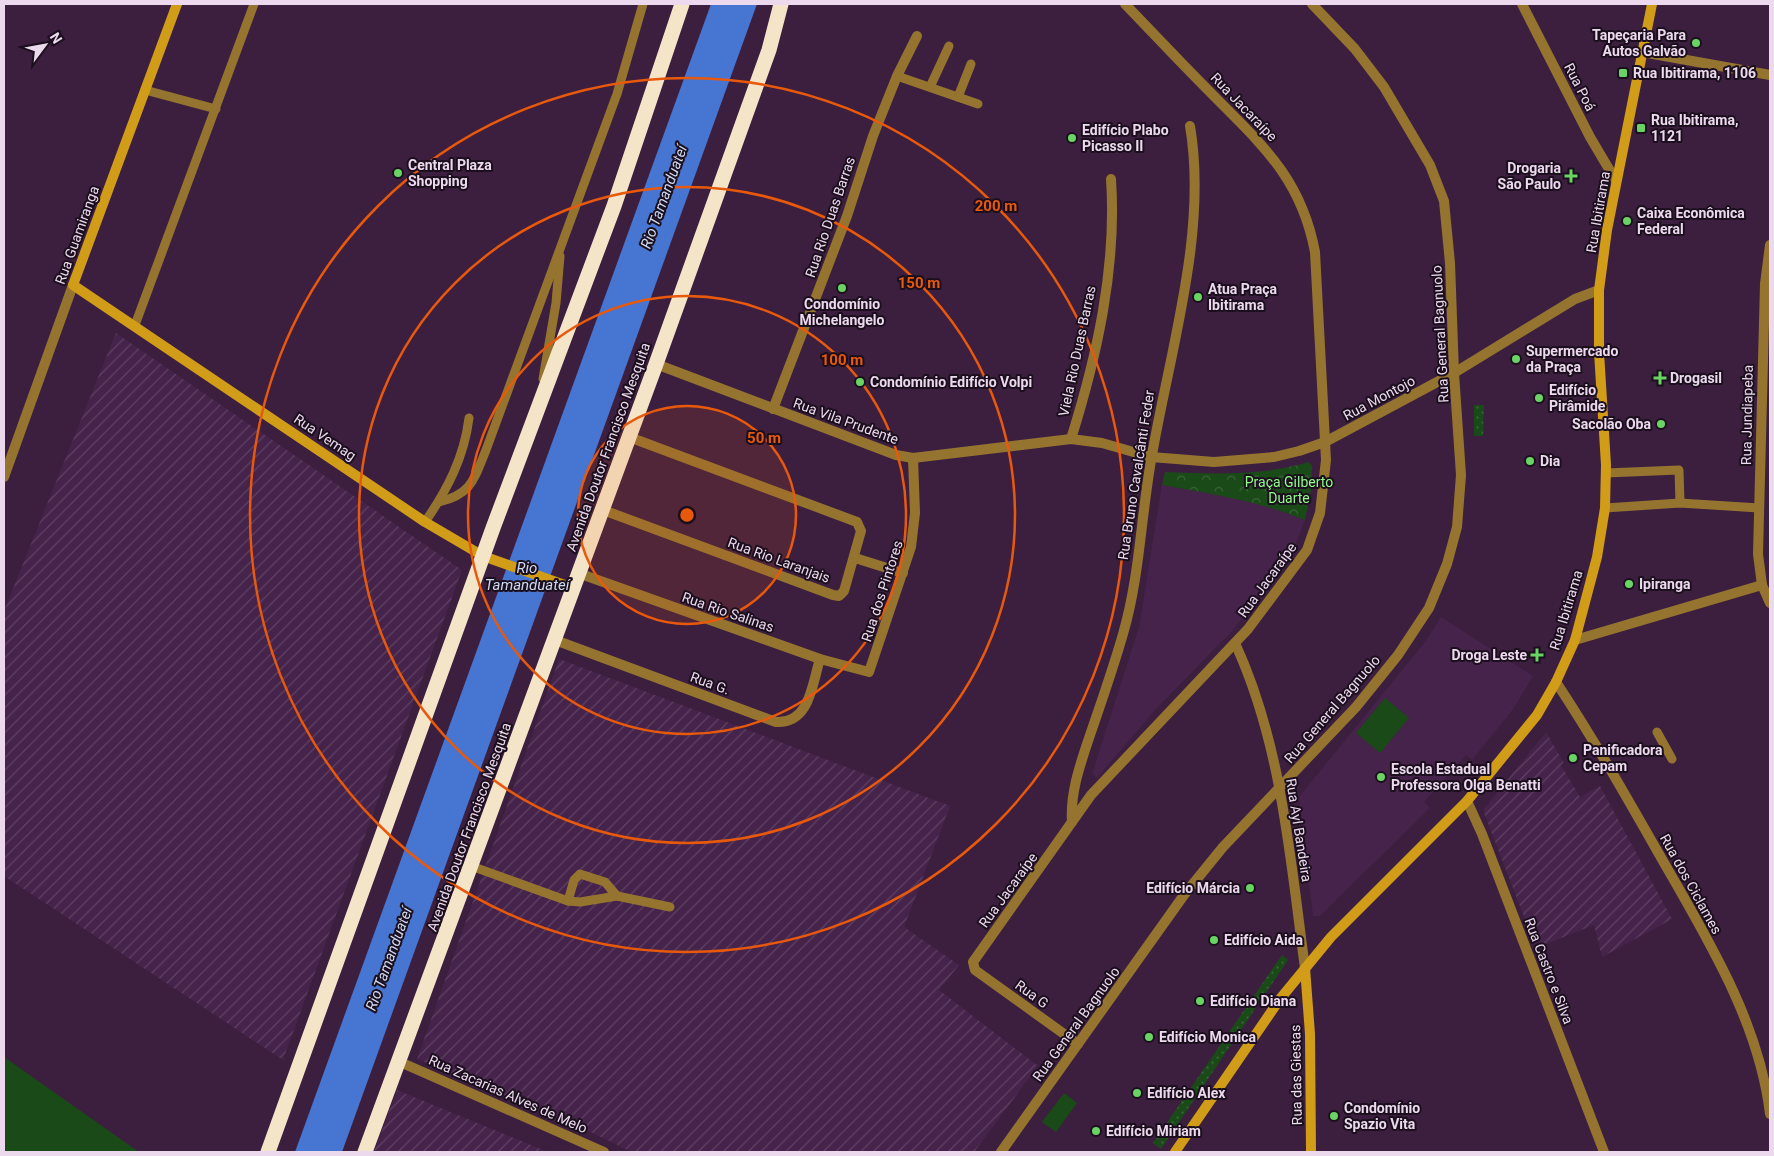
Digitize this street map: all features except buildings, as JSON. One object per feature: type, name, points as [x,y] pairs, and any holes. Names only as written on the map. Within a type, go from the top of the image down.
[{"type":"highway","points":[[268,1152],[484,556],[614,206],[682,4]]},
{"type":"highway","name":"Avenida Doutor Francisco Mesquita","points":[[365,1152],[400,1062],[656,364],[769,50],[781,4]]},
{"type":"main road","name":"Rua Guamiranga","points":[[73,285],[177,4]]},
{"type":"main road","name":"Rua Ibitirama","points":[[1175,1152],[1280,999],[1305,968],[1331,937],[1467,801],[1537,715],[1556,682],[1575,640],[1597,557],[1605,508],[1606,473],[1599,352],[1599,290],[1616,180],[1652,4]]},
{"type":"main road","name":"Rua Vemag","points":[[73,285],[135,325],[424,522],[484,556],[558,582],[576,581]]},
{"type":"main road","name":"Rua das Giestas","points":[[1305,968],[1310,1034],[1310,1152]]},
{"type":"street","name":"Rua Jacaraípe","points":[[972,965],[1092,795],[1248,629],[1307,550],[1315,534],[1324,485],[1325,442],[1315,252],[1310,226],[1301,203],[1279,166],[1247,127],[1125,4]]},
{"type":"street","name":"Rua General Bagnuolo","points":[[1001,1152],[1184,895],[1224,847],[1356,707],[1398,655],[1432,599],[1447,564],[1457,527],[1461,475],[1454,373],[1448,226],[1438,182],[1416,140],[1384,87],[1355,49],[1312,4]]},
{"type":"street","name":"Rua Poá","points":[[1522,4],[1590,137],[1616,180]]},
{"type":"street","name":"Rua Rio Duas Barras","points":[[774,409],[847,216],[872,136],[897,76],[918,36]]},
{"type":"street","points":[[1642,52],[1770,75]]},
{"type":"street","name":"Rua Bruno Cavalcânti Feder","points":[[1072,822],[1071,809],[1077,780],[1128,616],[1151,458],[1192,237],[1196,186],[1190,126]]},
{"type":"street","name":"Viela Rio Duas Barras","points":[[1071,439],[1103,313],[1110,252],[1111,179]]},
{"type":"street","name":"Rua Jundiapeba","points":[[1770,245],[1762,336],[1758,554],[1762,585],[1770,603]]},
{"type":"street","name":"Rua Guamiranga","points":[[4,477],[73,285]]},
{"type":"street","name":"Rua Montojo","points":[[1151,458],[1214,462],[1242,461],[1274,457],[1325,442],[1454,373],[1575,299],[1599,290]]},
{"type":"street","name":"Rua Vila Prudente","points":[[656,364],[896,455],[913,458],[1071,439],[1102,443],[1151,458]]},
{"type":"street","name":"Rua Rio Laranjais","points":[[603,510],[836,596],[844,591],[862,531],[857,522],[629,437]]},
{"type":"street","name":"Rua dos Pintores","points":[[870,671],[903,573],[914,532],[913,458]]},
{"type":"street","points":[[855,558],[903,573]]},
{"type":"street","name":"Rua Rio Salinas","points":[[576,581],[820,659],[870,671]]},
{"type":"street","points":[[1575,640],[1762,585]]},
{"type":"street","name":"Rua G.","points":[[554,640],[776,722],[792,721],[802,712],[820,659]]},
{"type":"street","name":"Rua Ayl Bandeira","points":[[1234,643],[1256,697],[1280,788],[1305,968]]},
{"type":"street","name":"Rua dos Ciclames","points":[[1556,682],[1604,759],[1715,955],[1749,1031],[1758,1058],[1770,1114]]},
{"type":"street","name":"Rua Castro e Silva","points":[[1467,801],[1486,843],[1604,1152]]},
{"type":"street","name":"Rua G","points":[[972,965],[976,970],[1078,1044]]},
{"type":"street","name":"Rua Zacarias Alves de Melo","points":[[400,1062],[604,1152]]},
{"type":"lane","points":[[135,325],[254,4]]},
{"type":"lane","points":[[439,502],[458,497],[469,488],[474,480],[617,94],[643,4]]},
{"type":"lane","points":[[930,88],[949,46]]},
{"type":"lane","points":[[958,97],[971,64]]},
{"type":"lane","points":[[897,76],[978,104]]},
{"type":"lane","points":[[145,90],[216,109]]},
{"type":"lane","points":[[537,416],[556,303],[561,243]]},
{"type":"lane","points":[[424,522],[439,502],[463,451],[469,418]]},
{"type":"lane","points":[[1606,473],[1679,470],[1680,503]]},
{"type":"lane","points":[[1605,508],[1680,503],[1759,508]]},
{"type":"lane","points":[[1657,732],[1672,759]]},
{"type":"lane","points":[[472,866],[568,901],[580,902],[617,896],[670,907]]},
{"type":"lane","points":[[568,901],[574,880],[580,874],[606,882],[617,896]]},
{"type":"shaded area","points":[[116,333],[462,570],[283,1060],[4,876],[4,611]]},
{"type":"shaded area","points":[[1162,485],[1242,499],[1277,509],[1305,520],[1293,551],[1232,631],[1157,708],[1097,778],[1092,774],[1139,627]]},
{"type":"shaded area","name":"Escola Estadual Professora Olga Benatti","points":[[1441,617],[1533,676],[1514,708],[1472,760],[1466,755],[1424,802],[1430,808],[1320,916],[1313,916],[1299,797],[1425,642]]},
{"type":"shaded area","points":[[559,659],[950,806],[904,927],[959,965],[939,990],[1038,1066],[974,1152],[632,1152],[578,1126],[417,1059]]},
{"type":"shaded area","points":[[1546,732],[1564,763],[1561,765],[1580,797],[1600,786],[1672,919],[1602,957],[1594,925],[1536,948],[1484,813],[1484,809]]},
{"type":"shaded area","points":[[397,1090],[548,1152],[374,1152]]},
{"type":"green space","points":[[1474,405],[1484,405],[1483,436],[1474,436]]},
{"type":"green space","name":"Praça Gilberto Duarte","points":[[1309,462],[1312,466],[1311,489],[1305,520],[1252,503],[1162,485],[1165,472],[1255,472],[1291,467]]},
{"type":"green space","points":[[1385,698],[1409,718],[1380,753],[1356,733]]},
{"type":"green space","points":[[1282,955],[1288,960],[1161,1149],[1153,1143]]},
{"type":"green space","points":[[4,1057],[139,1152],[4,1152]]},
{"type":"green space","points":[[1064,1093],[1077,1103],[1056,1132],[1042,1122]]},
{"type":"water","name":"Rio Tamanduateí","points":[[711,4],[757,4],[342,1152],[295,1152]]},
{"type":"place","name":"Tapeçaria Para Autos Galvão","points":[[1696,43]]},
{"type":"place","name":"Rua Ibitirama, 1106","points":[[1623,73]]},
{"type":"place","name":"Rua Ibitirama, 1121","points":[[1641,128]]},
{"type":"place","name":"Edifício Plabo Picasso II","points":[[1072,138]]},
{"type":"place","name":"Central Plaza Shopping","points":[[398,173]]},
{"type":"place","name":"Drogaria São Paulo","points":[[1571,176]]},
{"type":"place","name":"Caixa Econômica Federal","points":[[1627,221]]},
{"type":"place","name":"Condomínio Michelangelo","points":[[842,288]]},
{"type":"place","name":"Atua Praça Ibitirama","points":[[1198,297]]},
{"type":"place","name":"Supermercado da Praça","points":[[1516,359]]},
{"type":"place","name":"Drogasil","points":[[1660,378]]},
{"type":"place","name":"Condomínio Edifício Volpi","points":[[860,382]]},
{"type":"place","name":"Edifício Pirâmide","points":[[1539,398]]},
{"type":"place","name":"Sacolão Oba","points":[[1661,424]]},
{"type":"place","name":"Dia","points":[[1530,461]]},
{"type":"place","name":"Ipiranga","points":[[1629,584]]},
{"type":"place","name":"Droga Leste","points":[[1537,655]]},
{"type":"place","name":"Panificadora Cepam","points":[[1573,758]]},
{"type":"place","name":"Escola Estadual Professora Olga Benatti","points":[[1381,777]]},
{"type":"place","name":"Edifício Márcia","points":[[1250,888]]},
{"type":"place","name":"Edifício Aida","points":[[1214,940]]},
{"type":"place","name":"Edifício Diana","points":[[1200,1001]]},
{"type":"place","name":"Edifício Monica","points":[[1149,1037]]},
{"type":"place","name":"Edifício Alex","points":[[1137,1093]]},
{"type":"place","name":"Condomínio Spazio Vita","points":[[1334,1116]]},
{"type":"place","name":"Edifício Miriam","points":[[1096,1131]]}]
